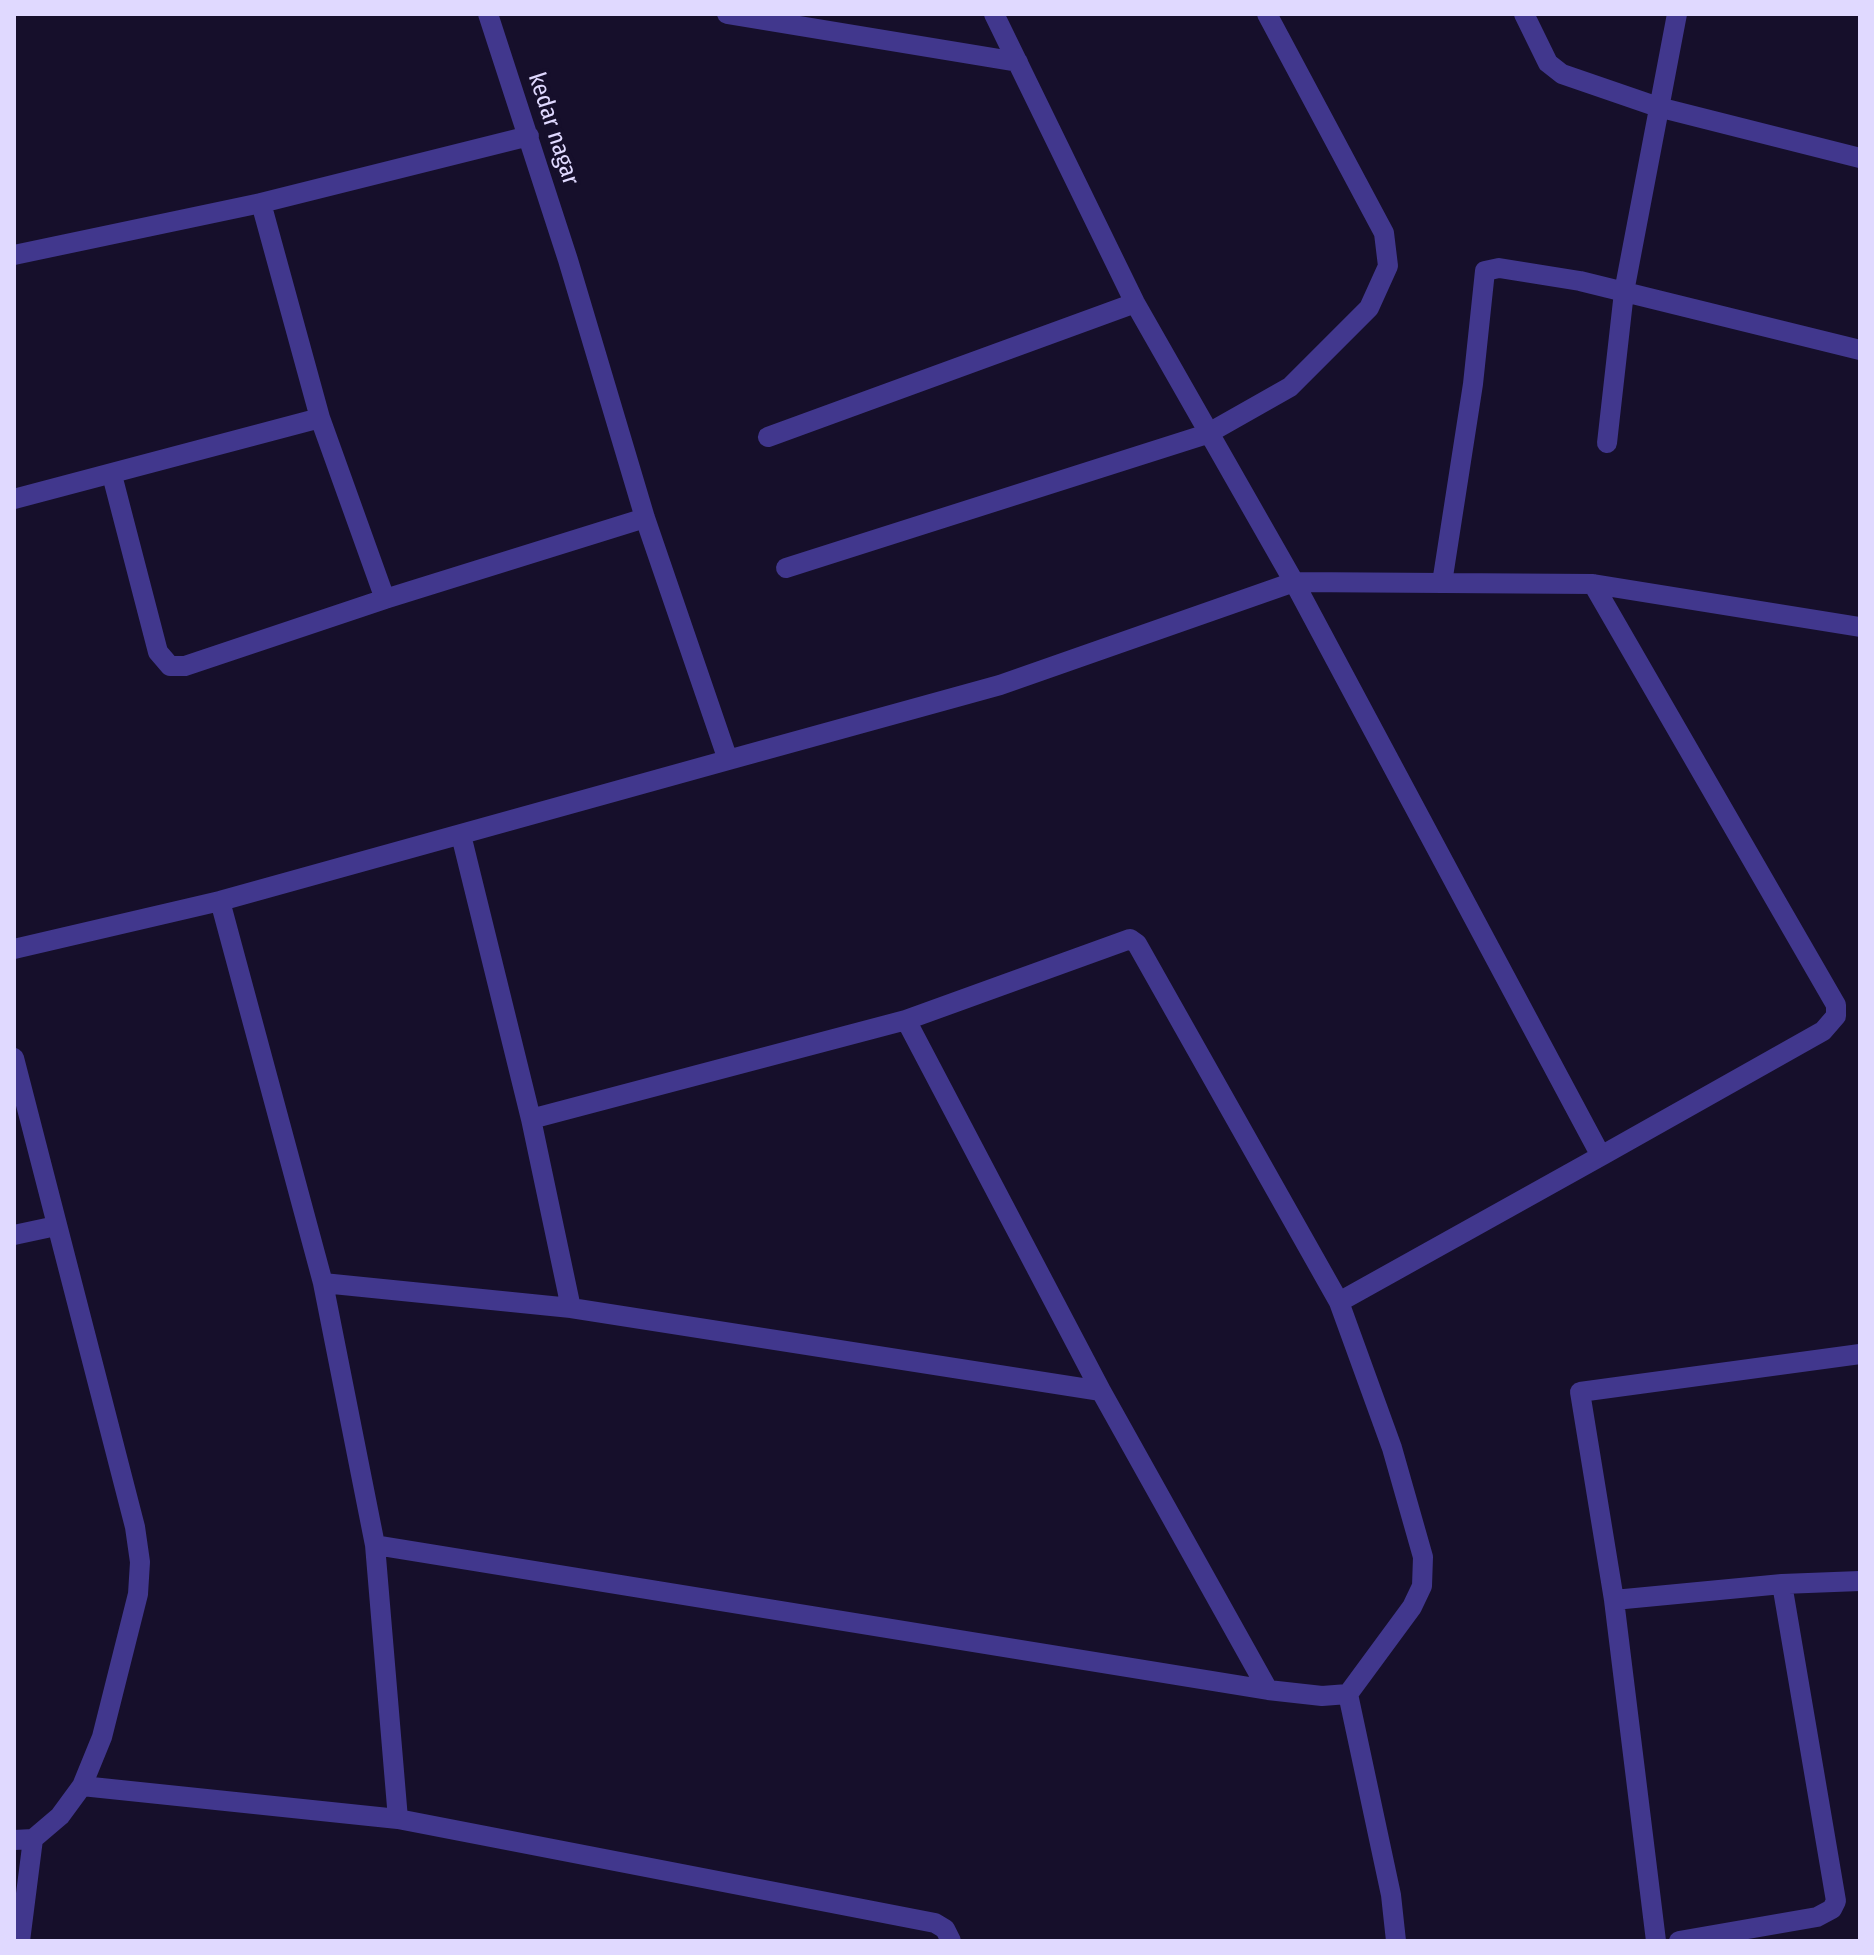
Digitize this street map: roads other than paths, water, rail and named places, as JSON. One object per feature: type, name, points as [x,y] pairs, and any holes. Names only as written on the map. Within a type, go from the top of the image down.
[{"type":"street","name":"kedar nagar","points":[[488,14],[568,260],[645,518],[728,760]]},
{"type":"street","points":[[727,14],[1018,62]]},
{"type":"street","points":[[994,14],[1135,303],[1294,582],[1601,1156]]},
{"type":"street","points":[[786,568],[1207,434],[1290,387],[1369,308],[1388,266],[1384,233],[1267,14]]},
{"type":"street","points":[[1524,14],[1548,63],[1562,74],[1658,107],[1860,158]]},
{"type":"street","points":[[1607,443],[1624,292],[1677,14]]},
{"type":"street","points":[[14,255],[261,203],[529,136]]},
{"type":"street","points":[[261,203],[320,418],[385,599]]},
{"type":"street","points":[[1442,583],[1473,384],[1485,271],[1499,268],[1624,292],[1860,350]]},
{"type":"street","points":[[768,437],[1135,303]]},
{"type":"street","points":[[14,499],[320,418]]},
{"type":"street","points":[[112,475],[158,652],[170,666],[185,666],[385,599],[645,518]]},
{"type":"street","points":[[14,949],[220,901],[1000,685],[1294,582],[1593,584],[1860,627]]},
{"type":"street","points":[[1339,1302],[1823,1031],[1836,1016],[1831,993],[1593,584]]},
{"type":"street","points":[[461,835],[531,1119],[571,1308]]},
{"type":"street","points":[[220,901],[323,1283],[375,1545],[398,1819]]},
{"type":"street","points":[[531,1119],[906,1020],[1130,939],[1137,944],[1339,1302],[1392,1448],[1423,1557],[1422,1586],[1412,1607],[1348,1694],[1391,1895],[1396,1941]]},
{"type":"street","points":[[906,1020],[1101,1391],[1268,1690]]},
{"type":"street","points":[[14,1058],[135,1527],[140,1562],[138,1594],[102,1737],[82,1786],[60,1816],[24,1840],[20,1941]]},
{"type":"street","points":[[14,1235],[56,1226]]},
{"type":"street","points":[[323,1283],[571,1308],[1101,1391]]},
{"type":"street","points":[[1656,1941],[1614,1600],[1580,1392],[1860,1354]]},
{"type":"street","points":[[375,1545],[1268,1690],[1322,1696],[1348,1694]]},
{"type":"street","points":[[1614,1600],[1782,1584],[1860,1581]]},
{"type":"street","points":[[1679,1941],[1817,1917],[1832,1909],[1836,1901],[1782,1584]]},
{"type":"street","points":[[82,1786],[398,1819],[935,1923],[945,1929],[951,1941]]}]
